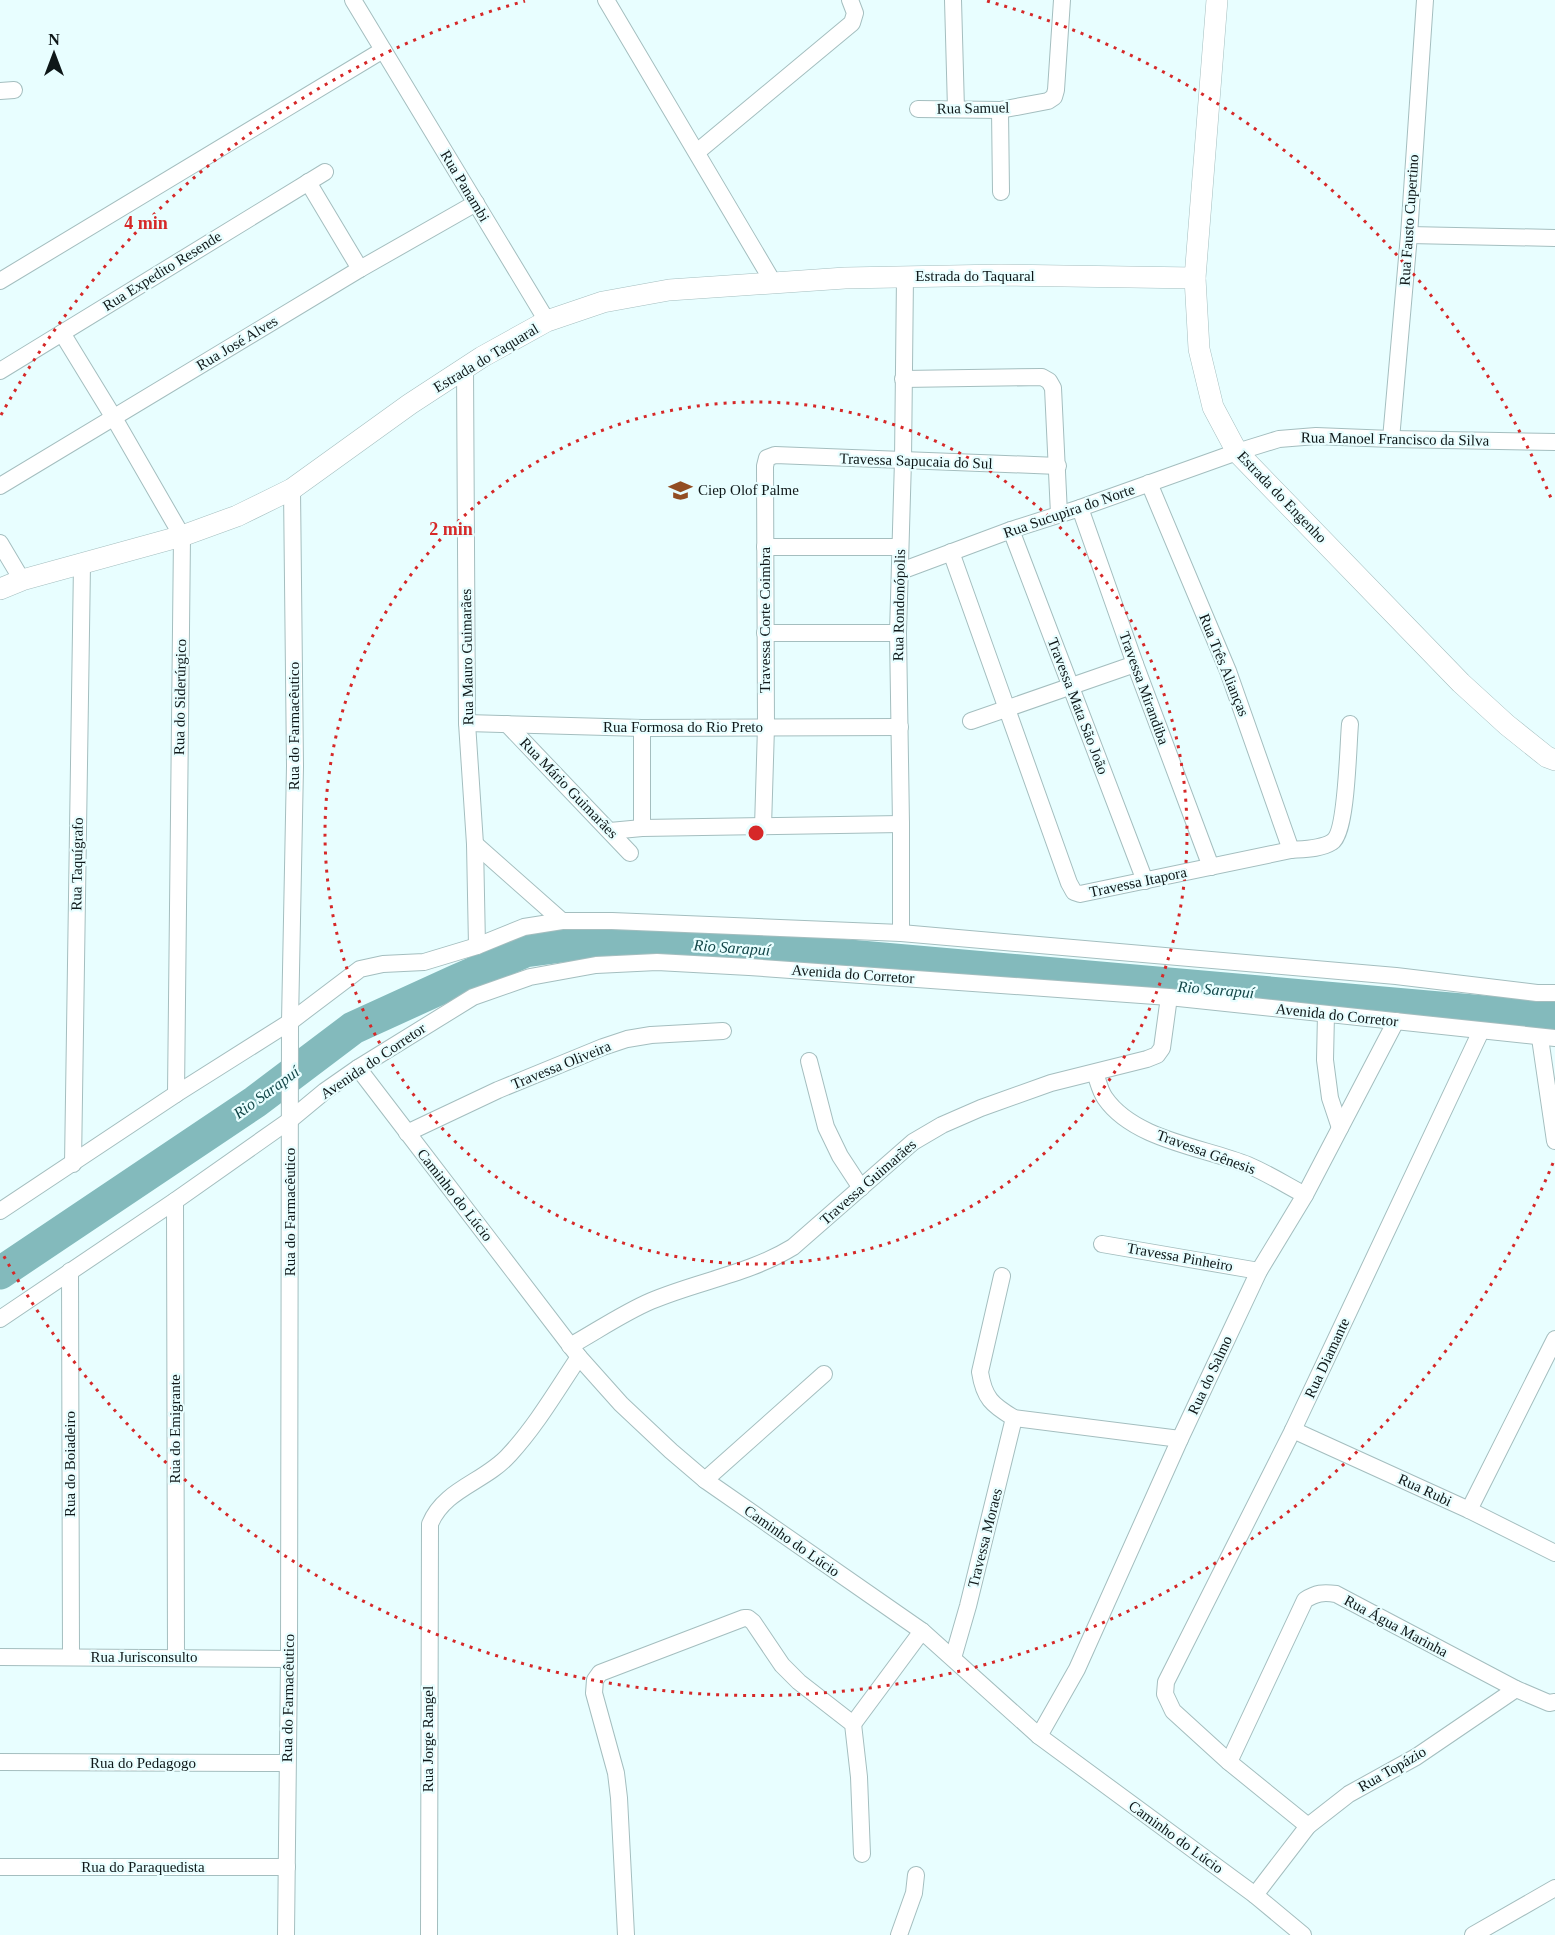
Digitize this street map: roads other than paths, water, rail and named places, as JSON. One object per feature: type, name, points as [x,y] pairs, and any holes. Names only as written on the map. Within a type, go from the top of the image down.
[{"type":"street","name":"Rua Panambi","points":[[353,0],[547,321]]},
{"type":"street","points":[[606,0],[773,282]]},
{"type":"street","points":[[696,152],[852,23],[855,13],[850,0]]},
{"type":"street","points":[[953,0],[956,109]]},
{"type":"street","name":"Rua Samuel","points":[[918,109],[1000,110],[1048,101],[1054,97],[1062,0]]},
{"type":"street","name":"Estrada do Engenho","points":[[1217,0],[1195,278],[1199,349],[1213,407],[1237,452],[1461,683],[1507,725],[1547,757],[1555,760]]},
{"type":"street","name":"Rua Fausto Cupertino","points":[[1391,439],[1409,235],[1425,0]]},
{"type":"street","points":[[0,281],[383,50]]},
{"type":"street","points":[[1000,110],[1000,192]]},
{"type":"street","name":"Rua Expedito Resende","points":[[0,371],[325,172]]},
{"type":"street","points":[[308,182],[360,269]]},
{"type":"street","name":"Rua José Alves","points":[[0,486],[360,269],[476,203]]},
{"type":"street","points":[[1409,235],[1555,238]]},
{"type":"street","name":"Estrada do Taquaral","points":[[0,589],[22,580],[182,536],[237,516],[292,489],[411,404],[482,357],[547,321],[603,302],[669,290],[773,282],[905,276],[1195,278]]},
{"type":"street","name":"Rua Rondonópolis","points":[[901,933],[902,825],[898,633],[905,276]]},
{"type":"street","points":[[62,333],[182,536]]},
{"type":"street","name":"Rua Mauro Guimarães","points":[[465,368],[467,723],[475,844],[477,946]]},
{"type":"street","points":[[903,379],[1042,377],[1049,381],[1053,388],[1059,514]]},
{"type":"street","name":"Rua Manoel Francisco da Silva","points":[[1237,452],[1279,439],[1316,436],[1555,442]]},
{"type":"street","name":"Rua Sucupira do Norte","points":[[901,571],[1011,530],[1237,452]]},
{"type":"street","name":"Travessa Sapucaia do Sul","points":[[775,455],[1058,466]]},
{"type":"street","name":"Travessa Corte Coimbra","points":[[763,827],[766,728],[765,466],[767,458],[775,455]]},
{"type":"street","name":"Rua Três Alianças","points":[[1149,483],[1228,671],[1291,850]]},
{"type":"street","name":"Rua do Farmacêutico","points":[[286,1935],[290,1022],[295,766],[292,489]]},
{"type":"street","name":"Travessa Mirandiba","points":[[1080,508],[1135,664],[1211,867]]},
{"type":"street","name":"Travessa Mata São João","points":[[1011,530],[1145,881]]},
{"type":"street","name":"Rua do Siderúrgico","points":[[176,1094],[182,536]]},
{"type":"street","points":[[0,543],[22,580]]},
{"type":"street","points":[[765,548],[900,547]]},
{"type":"street","name":"Travessa Itapora","points":[[951,552],[1074,892],[1080,894],[1291,850],[1323,847],[1339,834],[1350,724]]},
{"type":"street","name":"Rua Taquígrafo","points":[[73,1164],[82,564]]},
{"type":"street","points":[[765,633],[898,633]]},
{"type":"street","points":[[971,721],[1135,664]]},
{"type":"street","name":"Rua Formosa do Rio Preto","points":[[467,723],[642,728],[900,727]]},
{"type":"street","name":"Rua Mário Guimarães","points":[[507,724],[630,853]]},
{"type":"street","points":[[642,728],[642,828]]},
{"type":"street","points":[[610,831],[642,828],[902,825]]},
{"type":"street","points":[[475,844],[562,921]]},
{"type":"street","points":[[0,1211],[176,1094],[290,1022],[360,969],[383,964],[424,962],[477,946],[524,927],[562,921],[901,933],[1396,976],[1537,993],[1555,993]]},
{"type":"street","name":"Avenida do Corretor","points":[[0,1318],[175,1202],[358,1068],[473,997],[530,977],[596,965],[657,962],[1169,997],[1547,1038]]},
{"type":"street","name":"Travessa Guimarães","points":[[575,1352],[650,1302],[774,1259],[792,1247],[913,1142],[942,1125],[981,1108],[1051,1083],[1157,1055],[1162,1048],[1169,997]]},
{"type":"street","points":[[1326,1014],[1325,1060],[1330,1098],[1340,1128]]},
{"type":"street","name":"Rua do Salmo","points":[[1039,1736],[1077,1669],[1180,1438],[1259,1271],[1305,1195],[1396,1021]]},
{"type":"street","name":"Travessa Oliveira","points":[[407,1133],[498,1090],[627,1039],[651,1035],[723,1031]]},
{"type":"street","name":"Rua Diamante","points":[[1229,1762],[1173,1711],[1165,1694],[1166,1682],[1293,1430],[1481,1031]]},
{"type":"street","points":[[1547,1038],[1555,1141]]},
{"type":"street","points":[[809,1061],[826,1127],[840,1156],[861,1188]]},
{"type":"street","name":"Caminho do Lúcio","points":[[358,1068],[575,1352],[621,1404],[705,1480],[922,1631],[1039,1736],[1255,1895],[1304,1935]]},
{"type":"street","name":"Travessa Gênesis","points":[[1095,1072],[1103,1096],[1113,1108],[1131,1122],[1166,1139],[1248,1165],[1305,1195]]},
{"type":"street","name":"Rua do Emigrante","points":[[175,1202],[176,1657]]},
{"type":"street","name":"Travessa Pinheiro","points":[[1102,1244],[1259,1271]]},
{"type":"street","name":"Rua do Boiadeiro","points":[[70,1271],[70,1657]]},
{"type":"street","points":[[1002,1276],[980,1372],[982,1387],[997,1408],[1014,1418],[1180,1438]]},
{"type":"street","points":[[1468,1510],[1555,1340]]},
{"type":"street","name":"Rua Jorge Rangel","points":[[429,1935],[428,1542],[430,1524],[442,1502],[507,1458],[529,1432],[575,1352]]},
{"type":"street","points":[[705,1480],[824,1374]]},
{"type":"street","name":"Travessa Moraes","points":[[953,1658],[1014,1418]]},
{"type":"street","name":"Rua Rubi","points":[[1293,1430],[1468,1510],[1555,1553]]},
{"type":"street","name":"Rua Água Marinha","points":[[1229,1762],[1305,1600],[1321,1592],[1336,1594],[1516,1689]]},
{"type":"street","points":[[626,1935],[616,1773],[594,1693],[595,1680],[600,1673],[735,1621],[748,1618],[753,1622],[782,1665],[853,1724],[860,1777],[862,1854]]},
{"type":"street","points":[[853,1724],[922,1631]]},
{"type":"street","name":"Rua Jurisconsulto","points":[[0,1657],[289,1659]]},
{"type":"street","points":[[1516,1689],[1548,1703],[1555,1702]]},
{"type":"street","name":"Rua Topázio","points":[[1255,1895],[1308,1826],[1348,1794],[1416,1757],[1516,1689]]},
{"type":"street","name":"Rua do Pedagogo","points":[[0,1762],[286,1763]]},
{"type":"street","points":[[1229,1762],[1308,1826]]},
{"type":"street","name":"Rua do Paraquedista","points":[[0,1868],[286,1867]]},
{"type":"street","points":[[899,1935],[915,1893],[916,1875]]},
{"type":"street","points":[[1482,1933],[1555,1888]]},
{"type":"waterway","name":"Rio Sarapuí","points":[[0,1273],[255,1102],[353,1028],[525,951],[614,939],[724,945],[1555,1018]]},
{"type":"place","name":"Ciep Olof Palme","points":[[680,490]]}]
